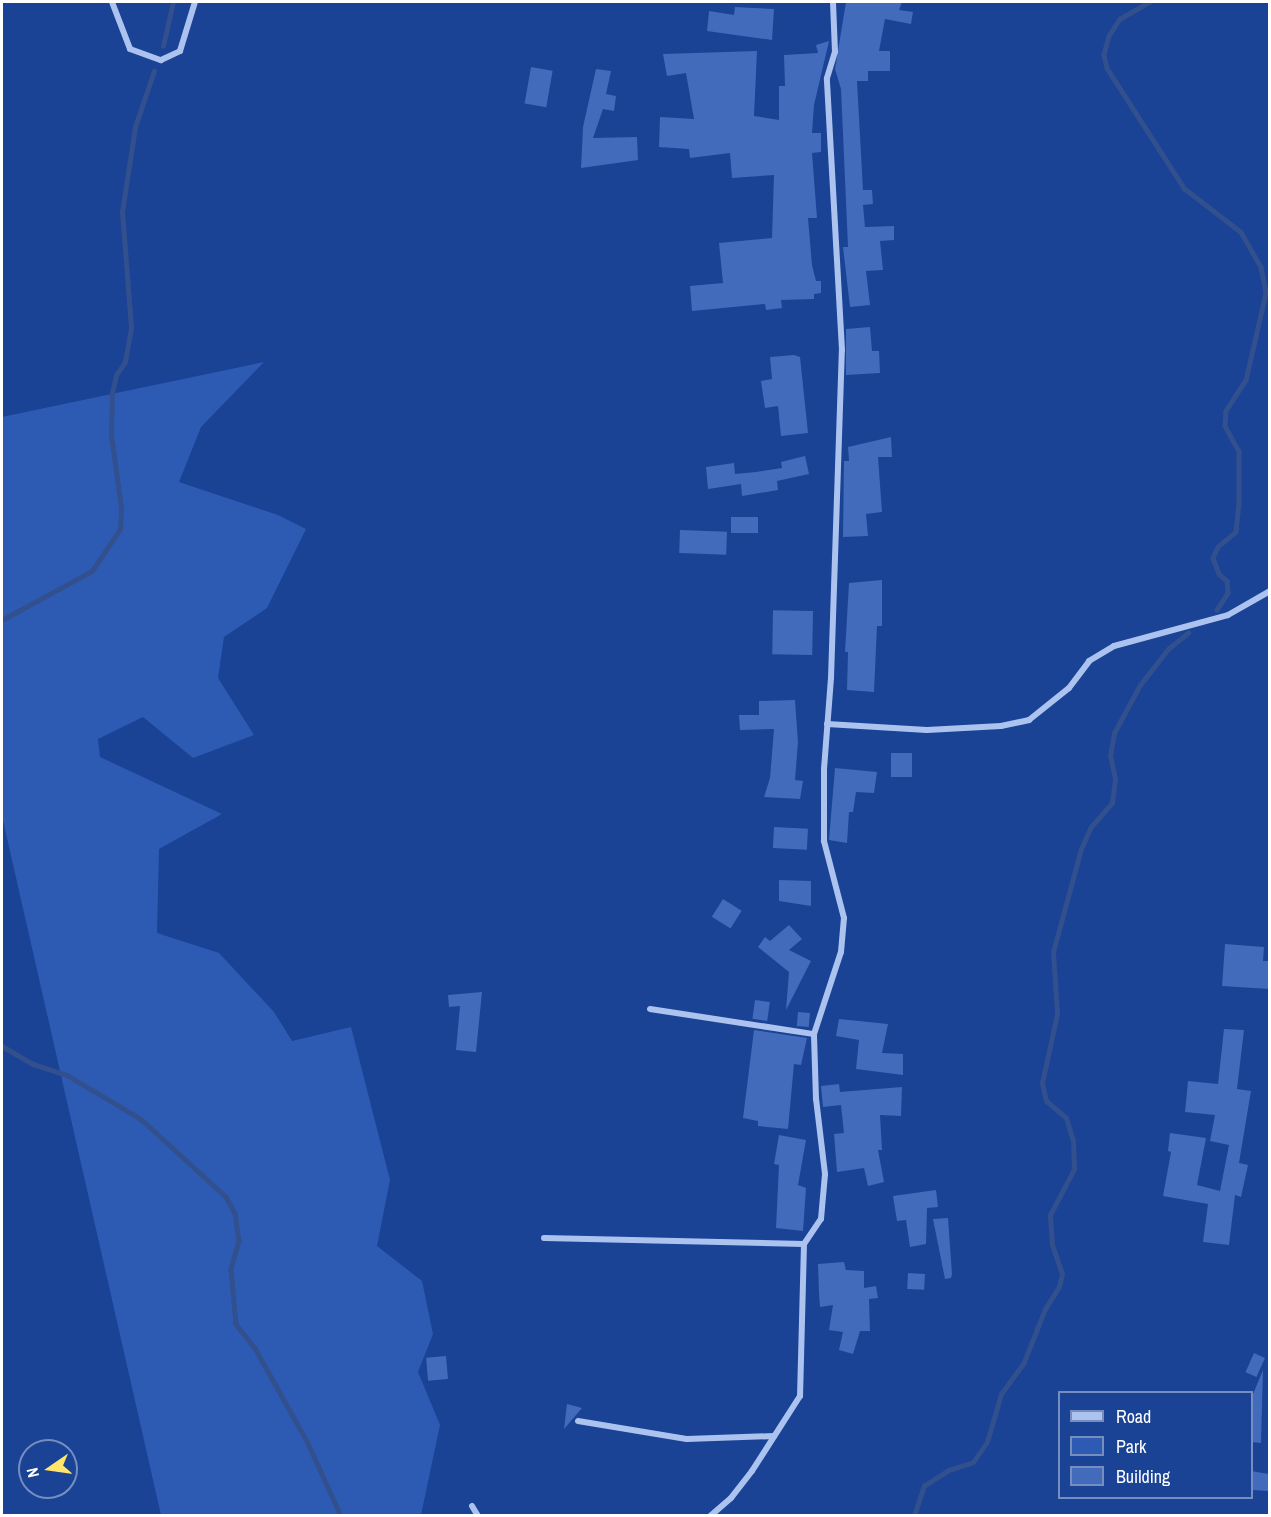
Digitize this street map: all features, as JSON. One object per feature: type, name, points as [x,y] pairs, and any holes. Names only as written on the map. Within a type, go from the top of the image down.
[{"type":"street","points":[[112,2],[130,49],[161,60],[180,51],[195,2]]},
{"type":"street","points":[[710,1515],[731,1498],[800,1396],[804,1244],[821,1219],[825,1174],[816,1099],[814,1034],[841,952],[844,918],[824,841],[842,350],[827,78],[835,52],[833,2]]},
{"type":"street","points":[[827,724],[927,730],[1001,726],[1029,720],[1069,688],[1089,661],[1114,646],[1228,615],[1269,591]]},
{"type":"street","points":[[650,1009],[814,1034]]},
{"type":"street","points":[[544,1238],[804,1244]]},
{"type":"street","points":[[578,1421],[687,1439],[774,1436]]},
{"type":"street","points":[[472,1506],[478,1515]]},
{"type":"green space","points":[[264,362],[201,427],[179,482],[278,515],[306,529],[267,608],[224,637],[218,678],[254,735],[193,758],[143,717],[98,739],[100,757],[222,814],[159,849],[157,933],[219,953],[274,1012],[292,1041],[351,1027],[390,1180],[377,1246],[422,1281],[433,1334],[418,1372],[440,1425],[421,1515],[161,1515],[2,816],[2,417]]},
{"type":"building","points":[[846,2],[902,2],[899,10],[913,12],[911,24],[885,19],[879,51],[890,51],[890,71],[868,71],[868,81],[857,81],[863,190],[872,190],[873,204],[863,205],[865,227],[894,226],[894,240],[880,241],[883,270],[866,271],[870,305],[850,307],[843,247],[848,247],[841,89],[835,69]]},
{"type":"building","points":[[735,7],[774,9],[772,40],[707,31],[709,11],[734,15]]},
{"type":"building","points":[[829,41],[814,105],[812,133],[821,133],[821,152],[812,153],[817,218],[808,218],[812,265],[816,281],[821,281],[821,293],[814,294],[814,299],[781,300],[782,308],[766,310],[765,304],[692,311],[690,286],[723,283],[719,243],[772,238],[774,175],[732,178],[730,153],[690,158],[689,149],[659,147],[660,117],[694,119],[686,73],[667,76],[663,54],[757,51],[754,116],[779,120],[779,86],[785,86],[784,55],[818,53],[816,45]]},
{"type":"building","points":[[531,67],[553,71],[546,107],[525,103]]},
{"type":"building","points":[[596,69],[611,71],[606,94],[616,96],[614,111],[603,109],[593,138],[637,137],[638,160],[581,168],[583,127]]},
{"type":"building","points":[[870,327],[872,351],[879,351],[880,373],[846,375],[846,329]]},
{"type":"building","points":[[794,355],[800,357],[808,433],[781,436],[778,406],[765,408],[761,381],[772,379],[770,357]]},
{"type":"building","points":[[891,437],[892,457],[878,457],[882,512],[866,514],[868,536],[843,537],[844,461],[849,461],[848,447]]},
{"type":"building","points":[[805,456],[809,474],[777,481],[778,490],[742,496],[741,484],[708,489],[706,467],[734,463],[735,474],[756,472],[782,468],[781,462]]},
{"type":"building","points":[[731,517],[758,517],[758,533],[731,533]]},
{"type":"building","points":[[680,530],[727,532],[726,555],[679,553]]},
{"type":"building","points":[[882,580],[882,626],[877,626],[874,692],[847,690],[848,652],[845,652],[849,583]]},
{"type":"building","points":[[773,610],[813,611],[812,655],[772,654]]},
{"type":"building","points":[[795,700],[798,742],[795,780],[803,781],[800,799],[764,797],[770,778],[774,729],[740,730],[739,715],[759,715],[759,701]]},
{"type":"building","points":[[891,753],[912,753],[912,777],[891,777]]},
{"type":"building","points":[[835,768],[877,772],[874,793],[856,792],[853,812],[849,812],[847,843],[829,840]]},
{"type":"building","points":[[774,827],[808,829],[807,850],[773,848]]},
{"type":"building","points":[[779,880],[811,881],[811,906],[779,901]]},
{"type":"building","points":[[723,899],[742,911],[731,928],[712,917]]},
{"type":"building","points":[[789,925],[802,939],[789,950],[811,961],[786,1010],[789,972],[758,947],[765,937],[770,941]]},
{"type":"building","points":[[1225,944],[1264,947],[1263,961],[1269,961],[1269,989],[1222,986]]},
{"type":"building","points":[[482,992],[476,1052],[456,1050],[460,1006],[449,1007],[448,995]]},
{"type":"building","points":[[755,1000],[770,1002],[767,1021],[752,1019]]},
{"type":"building","points":[[798,1012],[810,1013],[809,1027],[797,1026]]},
{"type":"building","points":[[839,1019],[888,1024],[882,1053],[903,1054],[903,1075],[856,1069],[859,1040],[836,1036]]},
{"type":"building","points":[[1224,1029],[1244,1030],[1237,1089],[1251,1091],[1239,1163],[1248,1165],[1241,1197],[1235,1195],[1229,1245],[1203,1242],[1208,1204],[1163,1196],[1171,1152],[1168,1151],[1170,1133],[1206,1138],[1197,1185],[1220,1191],[1229,1145],[1210,1141],[1215,1115],[1185,1112],[1188,1081],[1218,1084]]},
{"type":"building","points":[[754,1030],[807,1038],[801,1065],[794,1064],[788,1129],[758,1126],[758,1121],[743,1118]]},
{"type":"building","points":[[839,1084],[840,1092],[902,1087],[901,1116],[880,1115],[882,1150],[878,1150],[884,1182],[868,1186],[864,1168],[837,1172],[834,1134],[844,1133],[841,1105],[823,1107],[821,1086]]},
{"type":"building","points":[[779,1135],[806,1140],[798,1185],[806,1188],[803,1231],[776,1228],[779,1165],[774,1164]]},
{"type":"building","points":[[936,1190],[938,1207],[927,1208],[926,1244],[910,1247],[906,1220],[897,1221],[893,1196]]},
{"type":"building","points":[[948,1218],[952,1274],[951,1278],[945,1279],[933,1219]]},
{"type":"building","points":[[844,1262],[846,1270],[864,1271],[864,1288],[876,1286],[878,1298],[869,1299],[870,1331],[860,1331],[853,1354],[839,1350],[843,1332],[829,1330],[833,1305],[820,1307],[818,1264]]},
{"type":"building","points":[[908,1273],[925,1274],[924,1290],[907,1289]]},
{"type":"building","points":[[1254,1353],[1265,1358],[1256,1377],[1245,1372]]},
{"type":"building","points":[[446,1356],[448,1379],[428,1381],[426,1358]]},
{"type":"building","points":[[1263,1370],[1261,1443],[1253,1442],[1253,1394]]},
{"type":"building","points":[[567,1404],[582,1408],[564,1429]]},
{"type":"building","points":[[1253,1471],[1269,1474],[1269,1491],[1253,1490]]},
{"type":"waterway","points":[[163,46],[173,2]]},
{"type":"waterway","points":[[1150,2],[1120,19],[1109,36],[1104,55],[1107,68],[1184,188],[1241,232],[1261,267],[1266,293],[1246,380],[1226,411],[1225,426],[1239,451],[1239,503],[1236,532],[1218,547],[1213,558],[1219,574],[1227,581],[1228,593],[1217,610]]},
{"type":"waterway","points":[[2,620],[92,571],[120,529],[121,508],[111,435],[112,393],[116,375],[125,362],[131,328],[122,212],[135,127],[154,71]]},
{"type":"waterway","points":[[914,1516],[924,1486],[949,1470],[973,1462],[987,1442],[1001,1394],[1024,1362],[1045,1309],[1059,1287],[1062,1274],[1052,1245],[1050,1215],[1074,1169],[1073,1141],[1066,1118],[1046,1101],[1042,1083],[1057,1014],[1053,952],[1081,849],[1091,827],[1112,803],[1115,779],[1110,756],[1114,733],[1140,685],[1168,649],[1188,633]]},
{"type":"waterway","points":[[2,1046],[33,1064],[67,1075],[141,1119],[226,1197],[235,1213],[239,1241],[231,1269],[236,1324],[255,1348],[307,1441],[341,1516]]}]
